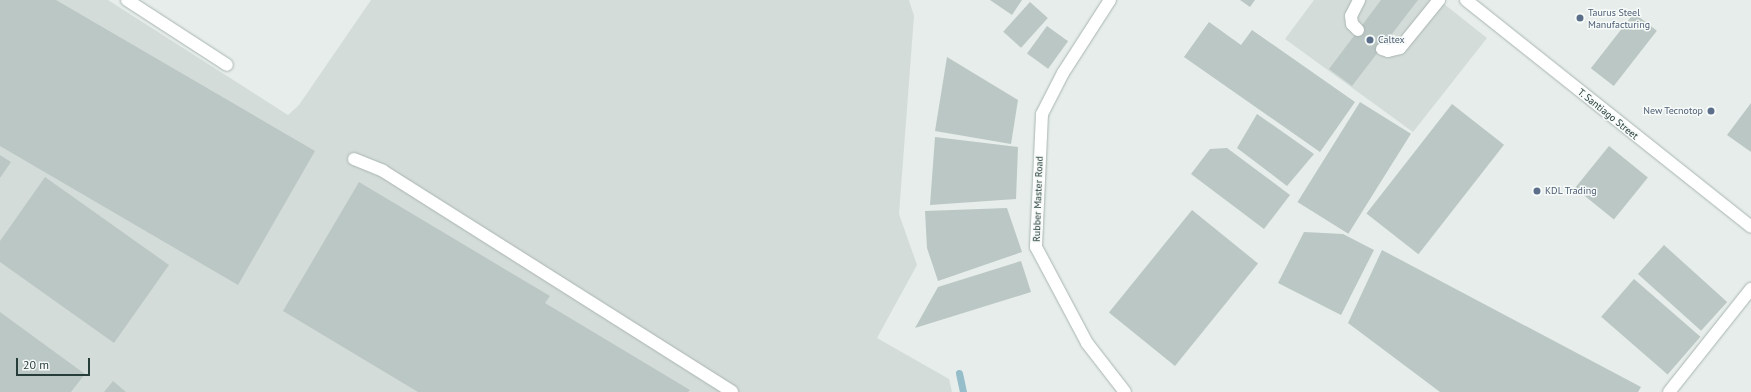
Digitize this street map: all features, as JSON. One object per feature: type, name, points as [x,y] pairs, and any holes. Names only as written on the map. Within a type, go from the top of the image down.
[{"type":"street","points":[[127,0],[227,65]]},
{"type":"street","name":"Rubber Master Road","points":[[1110,0],[1063,73],[1042,114],[1036,246],[1087,343],[1125,392]]},
{"type":"street","points":[[1358,30],[1352,24],[1350,16],[1359,0]]},
{"type":"street","points":[[1382,48],[1388,52],[1400,48],[1439,0]]},
{"type":"street","name":"T. Santiago Street","points":[[1466,0],[1751,227]]},
{"type":"street","points":[[354,159],[383,171],[732,392]]},
{"type":"street","points":[[1669,392],[1751,289]]},
{"type":"shaded area","points":[[0,0],[108,0],[288,115],[299,105],[371,0],[909,0],[914,16],[899,214],[917,265],[877,338],[949,379],[952,392],[0,392]]},
{"type":"shaded area","points":[[1314,0],[1439,0],[1487,38],[1413,132],[1285,39]]},
{"type":"building","points":[[0,0],[56,0],[315,151],[238,285],[0,146]]},
{"type":"building","points":[[990,0],[1022,0],[1012,15]]},
{"type":"building","points":[[1240,0],[1255,0],[1250,7]]},
{"type":"building","name":"Caltex","points":[[1381,0],[1418,0],[1352,86],[1329,69]]},
{"type":"building","points":[[1030,2],[1048,18],[1021,48],[1003,32]]},
{"type":"building","points":[[1634,13],[1657,31],[1614,86],[1591,68]]},
{"type":"building","points":[[1209,22],[1241,45],[1252,30],[1355,102],[1320,152],[1184,57]]},
{"type":"building","points":[[1047,26],[1068,41],[1048,69],[1027,54]]},
{"type":"building","points":[[947,57],[1018,100],[1011,144],[935,131]]},
{"type":"building","points":[[1360,102],[1411,134],[1348,234],[1297,202]]},
{"type":"building","points":[[1751,103],[1751,152],[1727,135]]},
{"type":"building","points":[[1452,104],[1504,145],[1418,254],[1366,214]]},
{"type":"building","points":[[1257,114],[1314,154],[1287,186],[1237,148]]},
{"type":"building","points":[[935,137],[1018,147],[1016,199],[930,205]]},
{"type":"building","points":[[1609,146],[1648,177],[1614,219],[1575,188]]},
{"type":"building","points":[[1227,148],[1290,195],[1264,229],[1191,174],[1210,149]]},
{"type":"building","points":[[0,155],[11,162],[0,178]]},
{"type":"building","points":[[45,177],[169,265],[114,343],[0,262],[0,241]]},
{"type":"building","points":[[359,182],[550,296],[545,303],[690,390],[688,392],[418,392],[283,311]]},
{"type":"building","points":[[1007,208],[1022,252],[938,281],[927,248],[925,211]]},
{"type":"building","points":[[1192,210],[1258,263],[1175,366],[1109,313]]},
{"type":"building","points":[[1304,232],[1343,234],[1374,250],[1341,315],[1278,283]]},
{"type":"building","points":[[1664,245],[1727,302],[1701,331],[1638,274]]},
{"type":"building","points":[[1382,250],[1641,387],[1638,392],[1440,392],[1348,323]]},
{"type":"building","points":[[1021,261],[1031,292],[915,328],[938,287]]},
{"type":"building","points":[[1634,279],[1700,337],[1668,374],[1601,317]]},
{"type":"building","points":[[0,312],[85,374],[71,392],[0,392]]},
{"type":"building","points":[[113,381],[126,392],[104,392]]},
{"type":"waterway","points":[[959,373],[963,392]]},
{"type":"place","name":"Taurus Steel Manufacturing","points":[[1580,18]]},
{"type":"place","name":"Caltex","points":[[1370,40]]},
{"type":"place","name":"New Tecnotop","points":[[1711,111]]},
{"type":"place","name":"KDL Trading","points":[[1537,191]]}]
